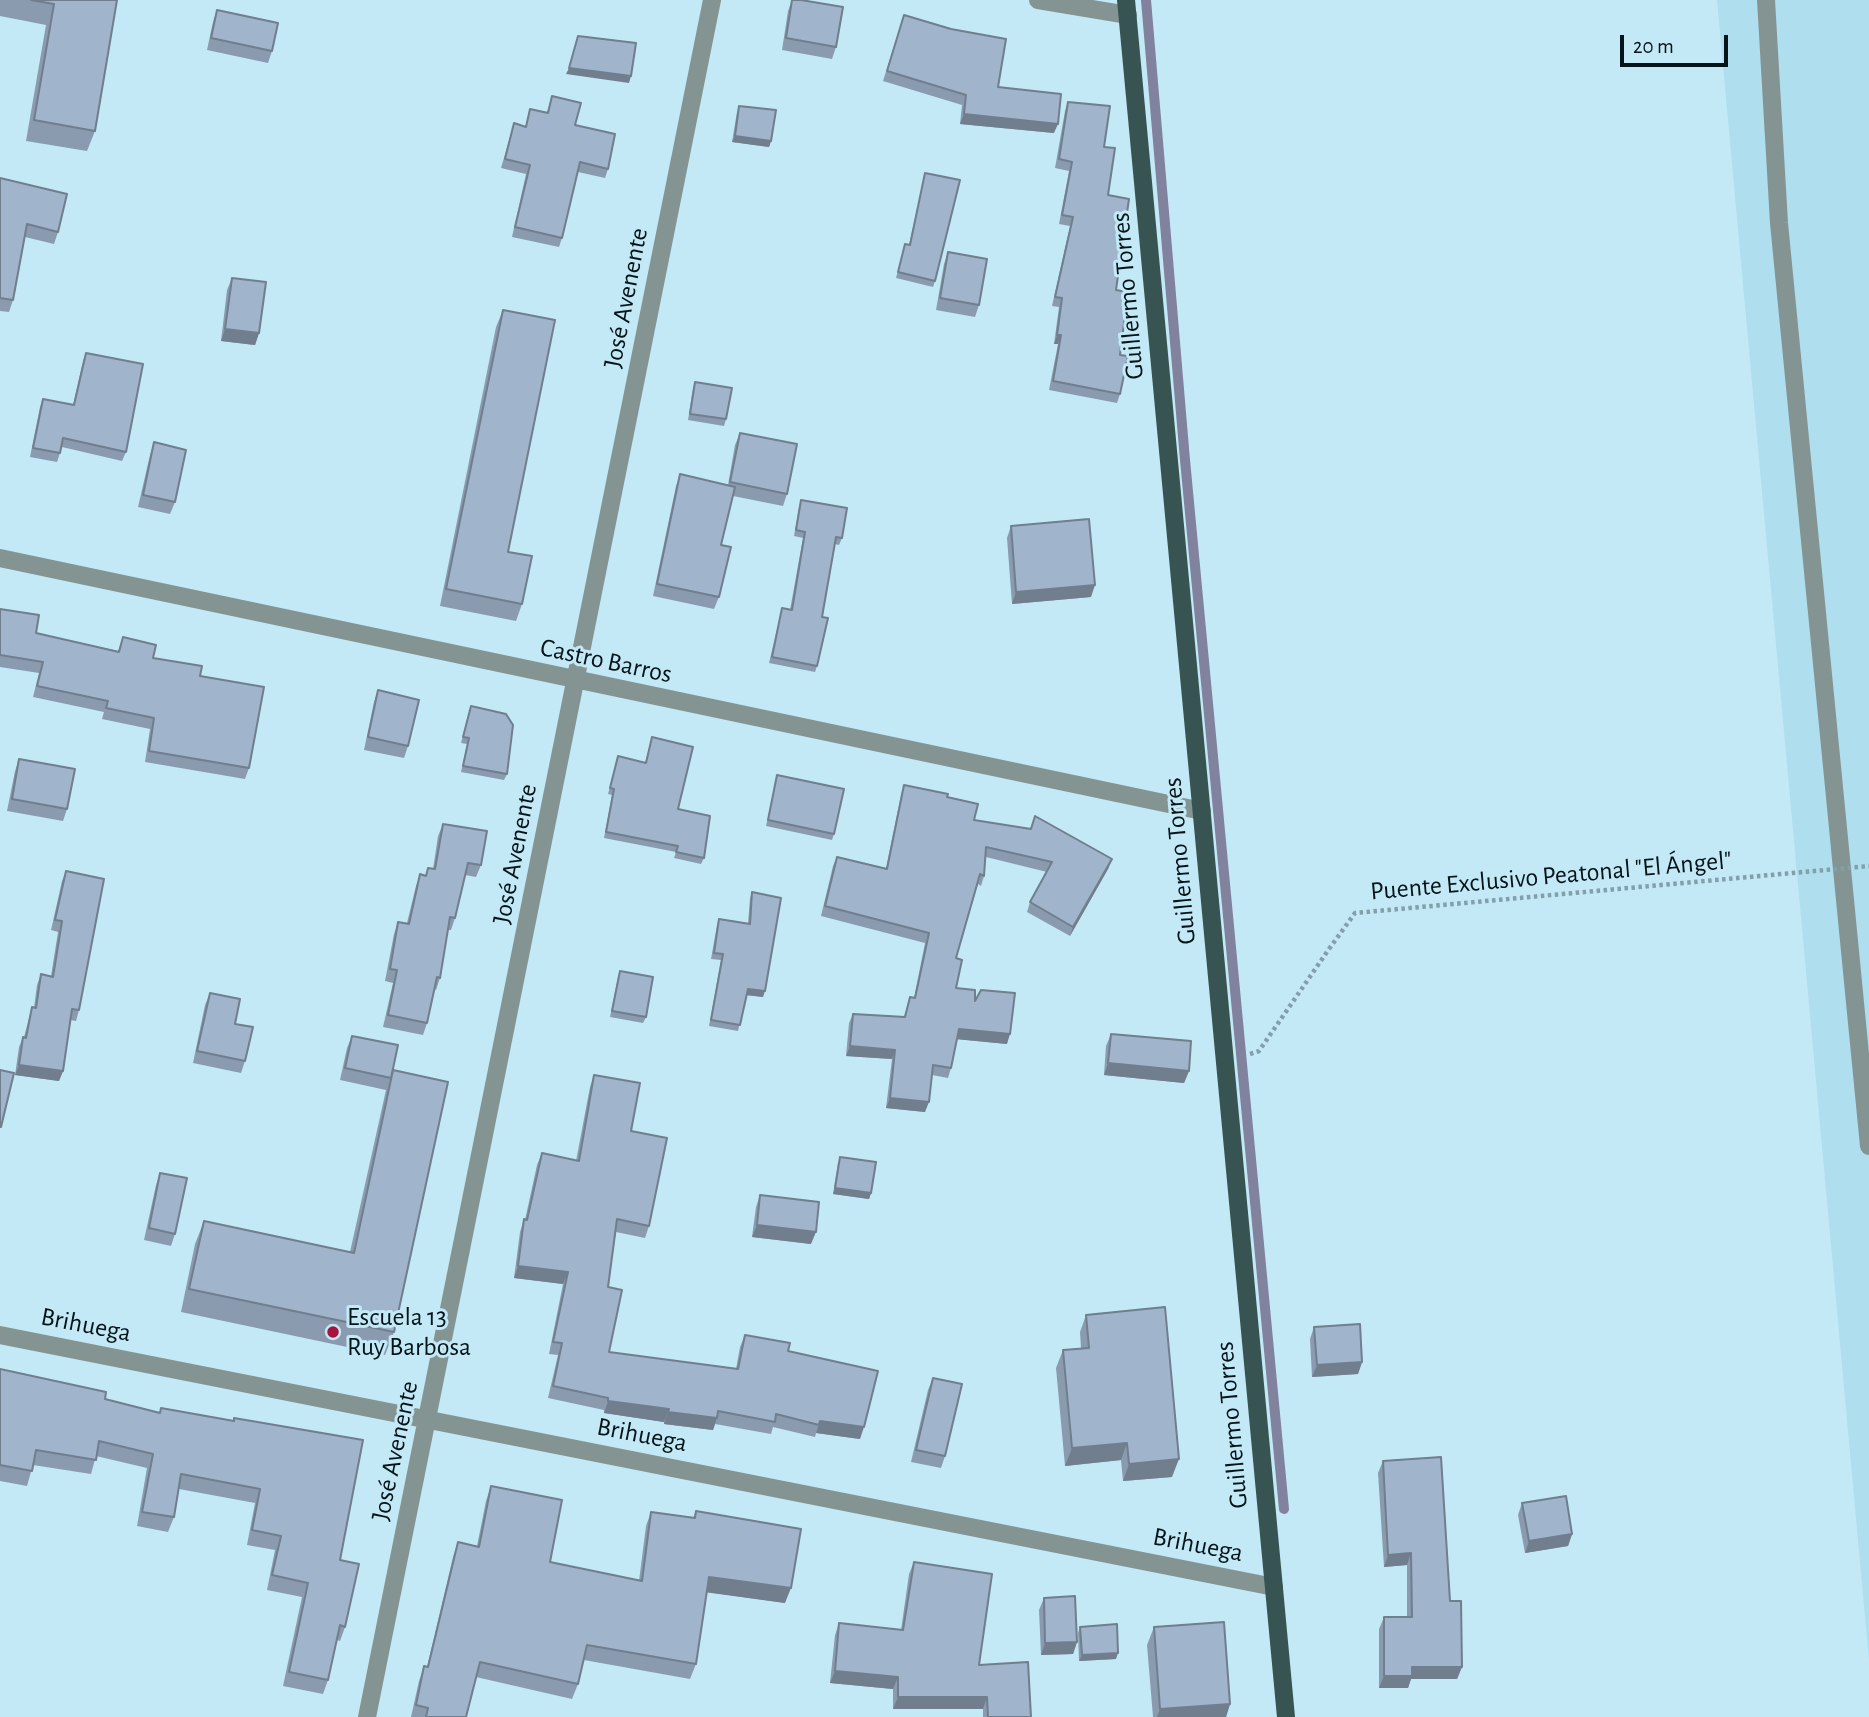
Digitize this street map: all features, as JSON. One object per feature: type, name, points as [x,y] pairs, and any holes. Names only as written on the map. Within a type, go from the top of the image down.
[{"type":"main road","name":"Guillermo Torres","points":[[1127,7],[1286,1717]]},
{"type":"street","name":"José Avenente","points":[[367,1717],[712,0]]},
{"type":"street","points":[[1038,0],[1127,7]]},
{"type":"street","points":[[1766,0],[1782,250],[1869,1146]]},
{"type":"street","name":"Castro Barros","points":[[0,558],[1202,811]]},
{"type":"street","name":"Brihuega","points":[[0,1335],[1274,1587]]},
{"type":"path","name":"Puente Exclusivo Peatonal \"El Ángel\"","points":[[1225,1060],[1259,1051],[1355,913],[1869,866]]},
{"type":"shaded area","points":[[1717,0],[1869,0],[1869,1660]]},
{"type":"building","points":[[31,0],[117,0],[95,131],[34,120],[54,4]]},
{"type":"building","points":[[792,0],[843,7],[836,47],[786,38]]},
{"type":"building","points":[[217,10],[278,23],[272,51],[211,38]]},
{"type":"building","points":[[904,15],[951,29],[1006,39],[998,87],[1061,94],[1058,124],[964,114],[966,95],[887,71]]},
{"type":"building","points":[[578,36],[636,43],[631,76],[569,68]]},
{"type":"building","points":[[552,96],[581,103],[575,125],[615,134],[608,169],[580,162],[562,238],[515,227],[530,165],[505,159],[514,123],[526,127],[530,109],[548,113]]},
{"type":"building","points":[[1068,102],[1110,106],[1104,147],[1115,148],[1108,195],[1129,199],[1116,290],[1128,292],[1120,355],[1128,356],[1120,394],[1053,381],[1061,335],[1057,335],[1062,298],[1055,297],[1073,217],[1062,215],[1072,162],[1059,159]]},
{"type":"building","points":[[739,106],[776,110],[771,141],[735,136]]},
{"type":"building","points":[[925,173],[960,180],[935,281],[898,272],[905,244],[910,245]]},
{"type":"building","points":[[0,178],[67,194],[58,232],[27,224],[13,300],[0,298]]},
{"type":"building","points":[[948,252],[987,259],[979,305],[940,298]]},
{"type":"building","points":[[232,278],[266,282],[259,333],[225,329]]},
{"type":"building","points":[[503,310],[555,320],[508,552],[532,556],[522,604],[446,589]]},
{"type":"building","points":[[86,353],[143,364],[126,452],[63,438],[60,453],[33,448],[43,399],[74,405]]},
{"type":"building","points":[[695,382],[732,388],[726,419],[690,414]]},
{"type":"building","points":[[740,433],[797,444],[787,494],[730,482]]},
{"type":"building","points":[[154,442],[186,450],[175,502],[143,495]]},
{"type":"building","points":[[680,474],[735,487],[721,545],[731,547],[719,597],[657,584]]},
{"type":"building","points":[[801,500],[847,508],[842,538],[836,537],[822,617],[828,618],[817,666],[772,657],[782,608],[792,610],[805,532],[796,530]]},
{"type":"building","points":[[1089,519],[1095,585],[1016,592],[1011,526]]},
{"type":"building","points":[[0,609],[39,615],[36,633],[119,652],[123,637],[156,645],[153,658],[202,666],[200,676],[264,687],[249,768],[149,751],[154,718],[106,708],[108,701],[37,686],[43,662],[0,655]]},
{"type":"building","points":[[378,690],[419,700],[408,746],[368,737]]},
{"type":"building","points":[[471,706],[506,714],[513,725],[507,774],[463,766],[469,738],[463,737]]},
{"type":"building","points":[[652,737],[693,747],[678,809],[710,816],[704,858],[676,852],[678,846],[606,832],[614,789],[610,788],[618,756],[646,763]]},
{"type":"building","points":[[19,759],[75,769],[67,809],[12,799]]},
{"type":"building","points":[[777,775],[844,789],[834,834],[768,820]]},
{"type":"building","points":[[904,785],[948,794],[947,797],[978,804],[974,820],[1031,829],[1035,816],[1112,859],[1073,927],[1030,902],[1052,862],[986,847],[984,876],[980,874],[956,958],[962,960],[956,988],[975,990],[975,1001],[981,990],[1015,993],[1010,1034],[959,1029],[951,1068],[933,1065],[929,1102],[890,1098],[895,1050],[850,1046],[853,1014],[905,1017],[910,997],[915,998],[929,933],[825,906],[837,857],[887,869]]},
{"type":"building","points":[[443,824],[487,831],[481,865],[468,863],[455,918],[450,917],[440,978],[437,977],[427,1023],[388,1015],[397,970],[390,969],[398,922],[409,924],[420,874],[426,876],[428,868],[435,869]]},
{"type":"building","points":[[66,871],[104,879],[79,1010],[72,1009],[63,1071],[19,1065],[23,1037],[26,1038],[32,1007],[36,1008],[41,974],[53,977],[62,921],[55,920]]},
{"type":"building","points":[[752,892],[781,898],[765,991],[748,989],[740,1025],[711,1020],[723,954],[714,953],[719,919],[750,924]]},
{"type":"building","points":[[620,971],[653,977],[646,1017],[612,1011]]},
{"type":"building","points":[[210,993],[240,999],[235,1024],[253,1027],[245,1061],[197,1051]]},
{"type":"building","points":[[1111,1034],[1191,1041],[1189,1071],[1108,1063]]},
{"type":"building","points":[[352,1036],[398,1045],[391,1078],[345,1068]]},
{"type":"building","points":[[0,1070],[14,1073],[1,1127],[0,1127]]},
{"type":"building","points":[[393,1070],[448,1082],[394,1332],[189,1289],[204,1221],[354,1253]]},
{"type":"building","points":[[594,1075],[640,1083],[631,1131],[667,1138],[649,1226],[617,1219],[608,1287],[622,1290],[609,1352],[738,1369],[745,1335],[790,1343],[788,1351],[878,1371],[864,1427],[820,1421],[819,1425],[776,1414],[775,1422],[718,1411],[717,1418],[668,1412],[669,1409],[608,1401],[608,1398],[553,1386],[562,1343],[553,1342],[568,1272],[518,1266],[524,1219],[527,1220],[542,1153],[579,1161]]},
{"type":"building","points":[[840,1157],[876,1162],[871,1193],[835,1188]]},
{"type":"building","points":[[160,1173],[187,1178],[175,1234],[149,1228]]},
{"type":"building","points":[[760,1195],[819,1202],[816,1232],[757,1225]]},
{"type":"building","points":[[1165,1307],[1179,1459],[1129,1464],[1127,1443],[1072,1448],[1063,1350],[1089,1348],[1086,1315]]},
{"type":"building","points":[[1360,1324],[1362,1362],[1317,1365],[1314,1327]]},
{"type":"building","points":[[0,1369],[106,1392],[105,1399],[160,1413],[161,1408],[363,1440],[340,1560],[359,1564],[345,1627],[340,1625],[328,1680],[289,1672],[308,1583],[272,1575],[281,1536],[252,1530],[260,1489],[181,1474],[174,1517],[142,1512],[153,1454],[99,1441],[96,1460],[36,1450],[32,1471],[0,1465]]},
{"type":"building","points":[[933,1378],[962,1384],[945,1456],[916,1450]]},
{"type":"building","points":[[1441,1457],[1450,1601],[1461,1601],[1462,1667],[1412,1667],[1412,1676],[1384,1676],[1384,1617],[1412,1617],[1411,1553],[1388,1555],[1383,1461]]},
{"type":"building","points":[[491,1486],[562,1500],[550,1562],[642,1581],[651,1512],[695,1518],[696,1511],[801,1529],[791,1588],[709,1577],[696,1664],[587,1645],[578,1684],[480,1662],[466,1717],[426,1717],[428,1708],[416,1705],[424,1666],[428,1667],[458,1542],[479,1547]]},
{"type":"building","points":[[1566,1496],[1572,1534],[1529,1541],[1522,1503]]},
{"type":"building","points":[[914,1562],[992,1574],[979,1665],[1028,1662],[1031,1717],[988,1717],[987,1697],[898,1697],[898,1677],[835,1671],[839,1623],[903,1630]]},
{"type":"building","points":[[1075,1596],[1077,1642],[1045,1643],[1044,1598]]},
{"type":"building","points":[[1224,1622],[1230,1704],[1160,1709],[1154,1627]]},
{"type":"building","points":[[1117,1624],[1118,1653],[1082,1655],[1080,1627]]},
{"type":"waterway","points":[[1146,0],[1185,460],[1284,1509]]},
{"type":"place","name":"Escuela 13 Ruy Barbosa","points":[[333,1332]]}]
